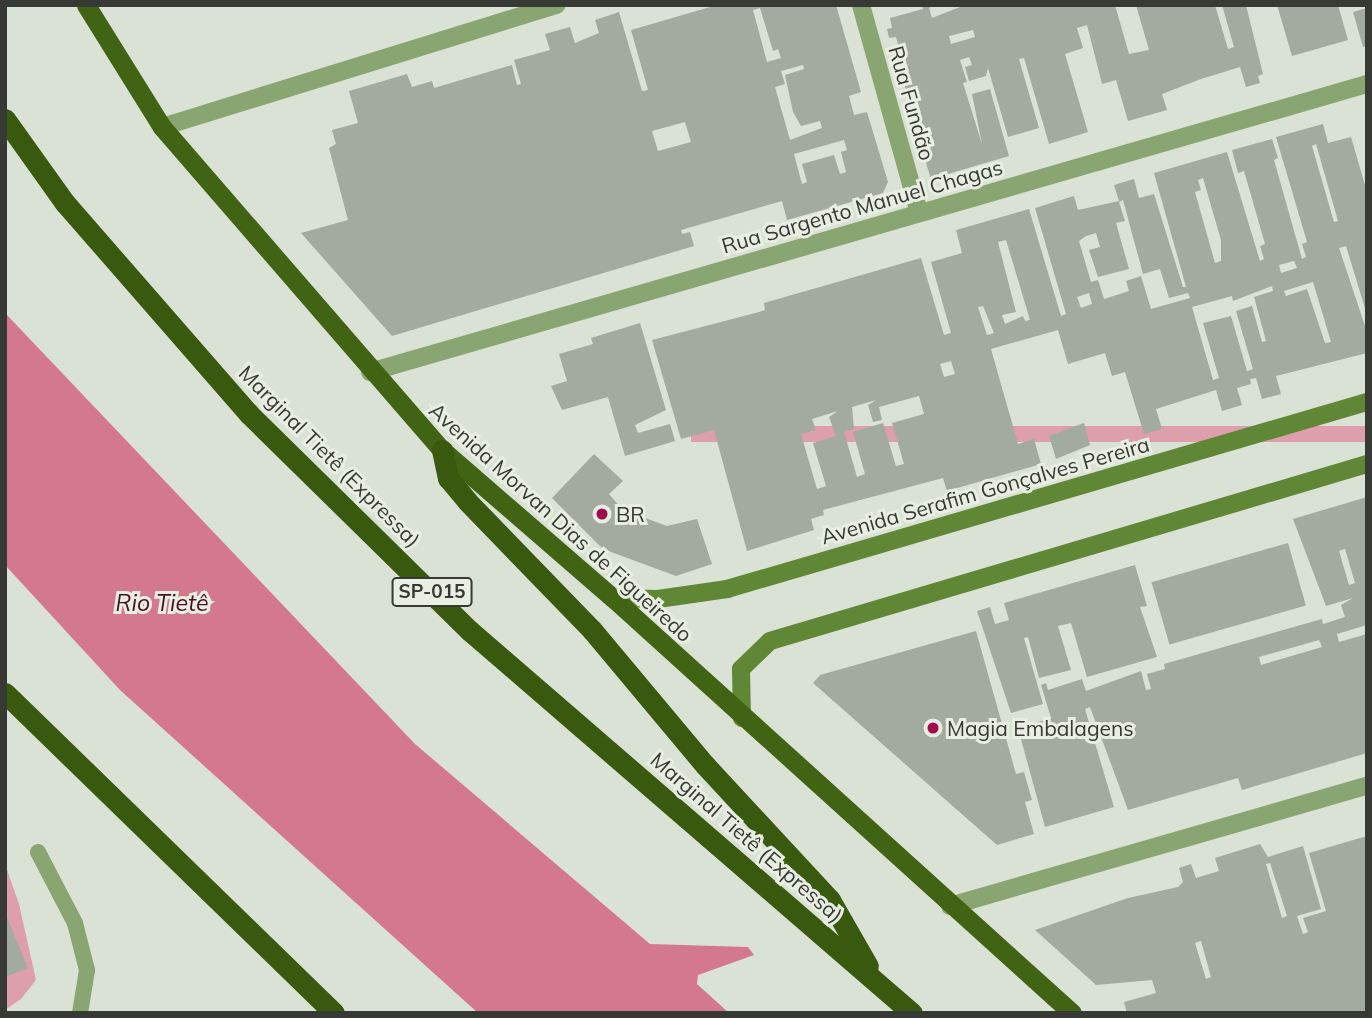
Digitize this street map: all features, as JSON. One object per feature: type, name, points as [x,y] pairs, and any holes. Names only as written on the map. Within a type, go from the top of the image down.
[{"type":"highway","name":"Avenida Morvan Dias de Figueiredo","points":[[86,5],[162,127],[370,372],[442,450],[613,598],[741,718],[1072,1013]]},
{"type":"highway","name":"Marginal Tietê (Expressa)","points":[[5,119],[65,203],[249,414],[470,631],[912,1013]]},
{"type":"highway","points":[[442,450],[448,478],[467,501],[592,630],[705,765],[830,900],[876,980]]},
{"type":"highway","points":[[5,693],[287,972],[334,1013]]},
{"type":"main road","name":"Avenida Serafim Gonçalves Pereira","points":[[613,598],[658,599],[727,589],[1367,402]]},
{"type":"main road","points":[[741,718],[741,669],[770,641],[1367,464]]},
{"type":"street","points":[[162,127],[557,5]]},
{"type":"street","name":"Rua Fundão","points":[[861,5],[919,213]]},
{"type":"street","name":"Rua Sargento Manuel Chagas","points":[[370,372],[1367,84]]},
{"type":"street","points":[[950,906],[1367,786]]},
{"type":"lane","points":[[38,852],[75,923],[87,970],[80,1013]]},
{"type":"shaded area","points":[[691,426],[1367,426],[1367,442],[691,442]]},
{"type":"shaded area","points":[[5,864],[19,904],[36,980],[21,999],[5,1010]]},
{"type":"water","name":"Rio Tietê","points":[[5,313],[415,744],[650,944],[748,947],[754,955],[698,975],[697,984],[729,1013],[478,1013],[120,690],[5,565]]},
{"type":"building","points":[[717,5],[836,5],[861,92],[849,96],[854,115],[867,112],[888,182],[883,193],[787,220],[782,201],[681,230],[682,234],[690,232],[694,246],[392,336],[301,233],[348,220],[329,148],[336,144],[332,130],[358,123],[349,91],[407,74],[412,87],[432,81],[434,88],[512,65],[517,85],[521,84],[514,60],[550,50],[545,34],[570,27],[575,43],[599,33],[595,20],[619,12],[642,91],[648,90],[631,30]],"holes":[[[760,8],[773,51],[778,49],[781,58],[767,62],[753,10]],[[803,65],[804,69],[785,75],[793,112],[801,126],[820,121],[822,128],[790,140],[775,87],[785,84],[781,71]],[[685,122],[691,142],[658,151],[652,131]],[[844,140],[847,150],[841,152],[846,172],[840,174],[834,155],[802,164],[807,182],[802,184],[794,154]]]},
{"type":"building","points":[[922,5],[935,5],[929,8],[932,18],[965,5],[1115,5],[1129,54],[1149,50],[1136,5],[1215,5],[1228,49],[1234,47],[1222,5],[1246,5],[1263,74],[1258,76],[1260,83],[1246,87],[1240,67],[1201,79],[1162,94],[1167,110],[1128,121],[1116,80],[1102,84],[1087,25],[1077,28],[1083,48],[1065,54],[1088,132],[1049,144],[1024,58],[1019,59],[1039,128],[1008,137],[988,68],[986,76],[969,81],[965,67],[972,65],[969,57],[960,60],[967,82],[963,83],[982,144],[972,94],[990,89],[1009,156],[931,179],[922,150],[926,149],[896,60],[902,58],[896,37],[889,38],[887,29],[892,28],[890,18],[923,9]],"holes":[[[973,30],[975,37],[951,44],[949,36]]]},
{"type":"building","points":[[1277,5],[1338,5],[1348,40],[1292,56]]},
{"type":"building","points":[[1367,8],[1367,46],[1363,47],[1353,12]]},
{"type":"building","points":[[1323,124],[1328,143],[1351,137],[1367,192],[1367,315],[1346,246],[1339,248],[1367,332],[1367,353],[1276,376],[1281,394],[1262,399],[1256,378],[1250,379],[1251,384],[1237,388],[1242,405],[1222,411],[1216,390],[1156,409],[1162,429],[1144,434],[1125,372],[1112,376],[1105,353],[1068,364],[1058,330],[991,349],[1018,444],[1034,439],[1041,464],[947,491],[943,478],[823,510],[824,515],[811,519],[814,530],[747,551],[714,430],[681,439],[652,340],[759,312],[765,310],[764,303],[921,258],[944,335],[951,333],[931,262],[962,253],[956,230],[1029,209],[1061,316],[1066,314],[1035,208],[1074,196],[1078,210],[1119,201],[1114,185],[1134,179],[1139,198],[1154,194],[1183,287],[1186,287],[1154,173],[1227,152],[1260,261],[1264,259],[1260,246],[1265,244],[1244,171],[1238,173],[1232,150],[1272,139],[1278,158],[1274,160],[1302,259],[1306,257],[1302,244],[1307,242],[1276,137]],"holes":[[[1316,144],[1338,221],[1334,222],[1312,146]],[[1203,178],[1221,240],[1221,261],[1215,263],[1195,192],[1201,190],[1198,180]],[[1123,200],[1143,274],[1160,269],[1169,298],[1188,293],[1190,298],[1151,309],[1141,276],[1126,281],[1129,291],[1104,299],[1098,280],[1091,282],[1079,241],[1096,233],[1100,247],[1089,250],[1098,277],[1129,269],[1116,223],[1125,221],[1119,202]],[[1006,240],[1030,320],[1025,321],[1023,316],[1005,324],[1002,315],[1016,312],[998,242]],[[1294,261],[1297,268],[1281,273],[1279,265]],[[1313,282],[1331,342],[1325,343],[1307,289],[1286,296],[1284,291]],[[1272,286],[1273,291],[1254,297],[1266,341],[1262,342],[1252,306],[1236,311],[1253,369],[1247,371],[1231,316],[1203,323],[1219,378],[1213,380],[1192,307],[1232,296],[1233,301]],[[1089,293],[1092,304],[1081,308],[1077,297]],[[983,306],[994,333],[987,335],[978,307]],[[951,361],[955,374],[944,377],[940,364]],[[919,396],[924,414],[892,423],[904,464],[896,466],[883,423],[853,432],[865,474],[857,477],[844,432],[854,429],[852,407],[876,400],[868,405],[873,422],[882,420],[879,407]],[[838,411],[829,417],[836,436],[813,443],[826,486],[817,489],[801,434],[816,430],[812,419]]]},
{"type":"building","points":[[640,323],[666,410],[635,425],[638,433],[670,424],[675,441],[625,456],[608,397],[562,410],[551,386],[567,381],[559,354],[593,344],[591,338]]},
{"type":"building","points":[[1084,423],[1090,445],[1056,459],[1049,436]]},
{"type":"building","name":"BR","points":[[594,454],[623,481],[609,494],[623,510],[667,526],[697,519],[712,564],[676,576],[603,549],[552,498]]},
{"type":"building","points":[[1367,497],[1367,625],[1337,634],[1339,642],[1367,634],[1367,753],[1242,790],[1238,778],[1128,810],[1090,707],[1085,709],[1114,807],[1045,827],[1018,728],[1051,718],[1041,685],[1046,683],[1048,690],[1082,679],[1086,691],[1141,671],[1146,690],[1151,689],[1147,674],[1165,669],[1164,664],[1322,619],[1323,624],[1345,617],[1341,605],[1353,598],[1326,606],[1293,519]],"holes":[[[1345,549],[1355,583],[1349,585],[1339,551]],[[1319,640],[1322,647],[1261,665],[1259,657]]]},
{"type":"building","points":[[1288,543],[1306,605],[1169,645],[1152,582]]},
{"type":"building","points":[[1135,565],[1147,606],[1140,607],[1157,657],[1087,677],[1071,623],[1058,626],[1071,670],[1039,678],[1028,637],[1024,638],[1043,704],[1011,713],[977,611],[990,607],[995,624],[1009,620],[1004,603]]},
{"type":"building","name":"Magia Embalagens","points":[[976,631],[1016,774],[1024,772],[1032,800],[1025,802],[1034,834],[997,845],[813,683],[820,675]]},
{"type":"building","points":[[1367,836],[1367,1013],[1127,1013],[1124,1002],[1156,993],[1152,980],[1096,985],[1035,930],[1128,898],[1178,887],[1183,882],[1179,868],[1191,864],[1196,878],[1219,871],[1215,858],[1260,844],[1268,857],[1303,846],[1321,909],[1297,916],[1303,934],[1308,932],[1303,918],[1326,911],[1309,853]],"holes":[[[1270,863],[1287,916],[1282,918],[1266,864]],[[1201,941],[1211,977],[1206,979],[1195,943]]]},
{"type":"building","points":[[5,913],[28,968],[5,977]]},
{"type":"place","name":"BR","points":[[602,514]]},
{"type":"place","name":"Magia Embalagens","points":[[933,728]]}]
